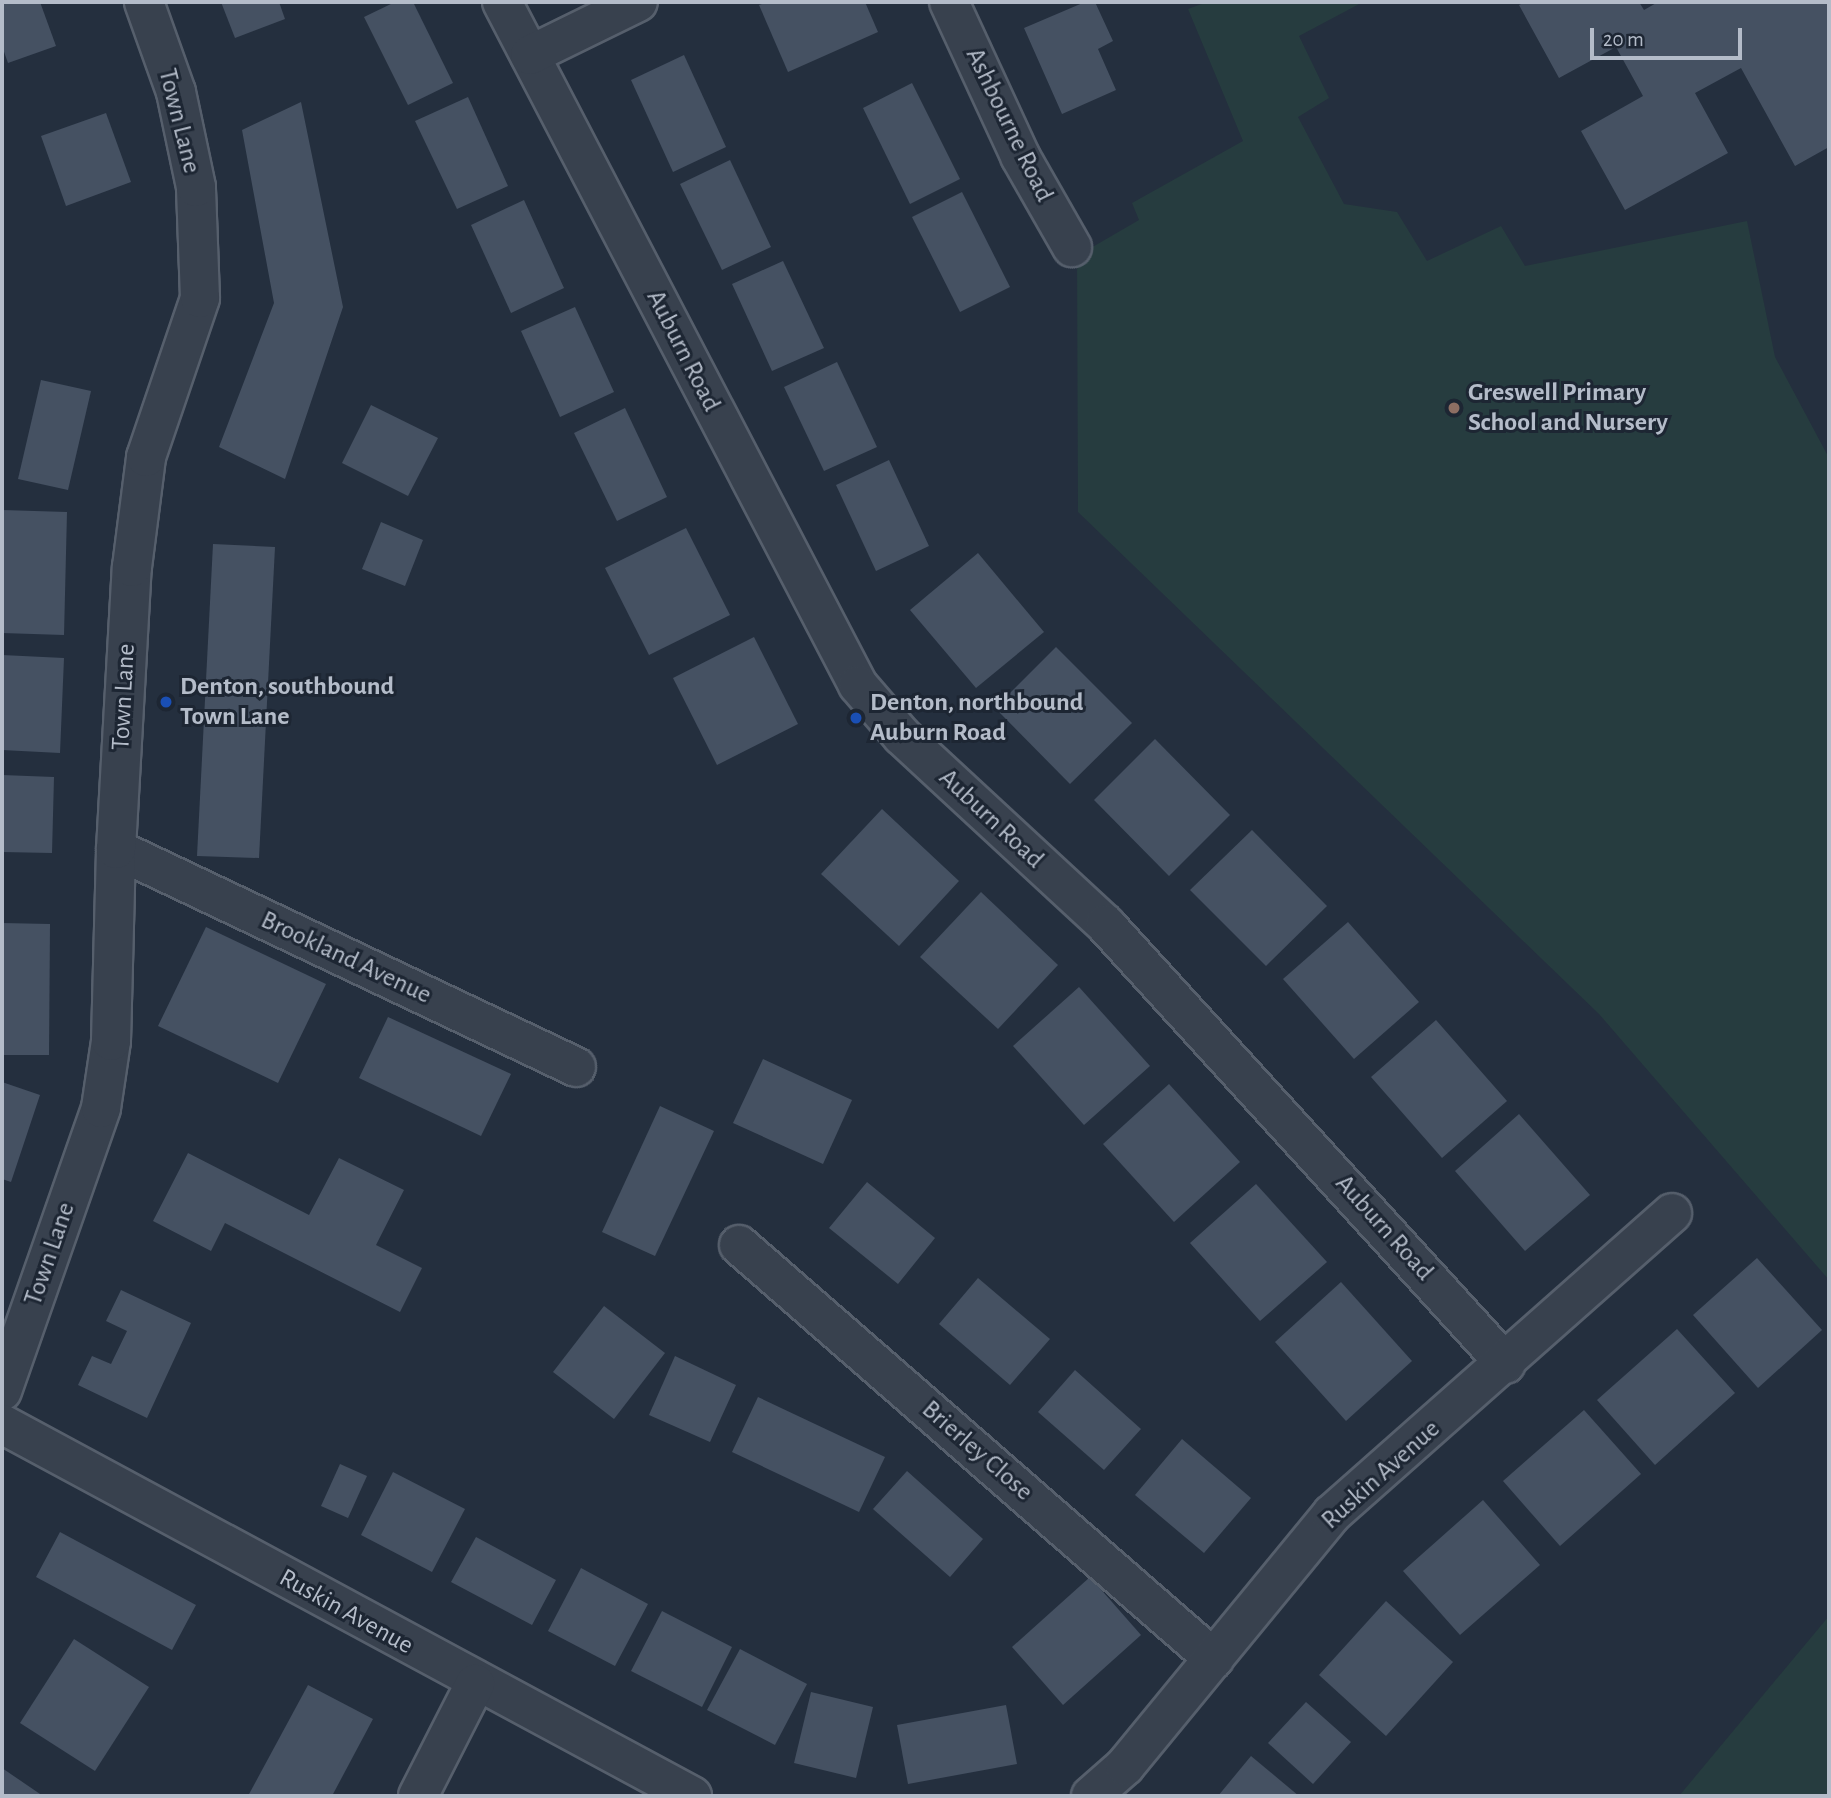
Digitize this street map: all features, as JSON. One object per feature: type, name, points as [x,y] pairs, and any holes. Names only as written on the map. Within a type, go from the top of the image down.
[{"type":"street","name":"Town Lane","points":[[2,1391],[101,1108],[111,1041],[116,849],[132,567],[146,457],[200,298],[196,187],[176,93],[144,2]]},
{"type":"street","name":"Auburn Road","points":[[502,2],[858,685],[902,736],[1105,924],[1506,1364]]},
{"type":"street","points":[[530,55],[638,2]]},
{"type":"street","name":"Ashbourne Road","points":[[949,2],[1020,156],[1072,247]]},
{"type":"street","name":"Brookland Avenue","points":[[116,849],[576,1067]]},
{"type":"street","name":"Ruskin Avenue","points":[[1091,1796],[1125,1766],[1332,1514],[1506,1364],[1672,1213]]},
{"type":"street","name":"Brierley Close","points":[[739,1245],[1214,1659]]},
{"type":"street","name":"Ruskin Avenue","points":[[2,1424],[475,1684],[692,1796]]},
{"type":"street","points":[[418,1796],[475,1684]]},
{"type":"green space","name":"Greswell Primary School and Nursery","points":[[1207,2],[1363,2],[1299,36],[1329,98],[1298,117],[1344,204],[1397,212],[1427,261],[1501,226],[1525,266],[1747,221],[1775,357],[1829,458],[1829,1280],[1599,1014],[1078,512],[1077,256],[1139,220],[1132,203],[1243,141],[1188,9]]},
{"type":"green space","points":[[1829,1616],[1829,1796],[1679,1796]]},
{"type":"building","points":[[2,2],[40,2],[56,46],[8,63],[2,46]]},
{"type":"building","points":[[221,2],[279,2],[285,19],[235,38]]},
{"type":"building","points":[[395,2],[413,2],[453,83],[408,105],[364,17]]},
{"type":"building","points":[[767,2],[865,2],[878,32],[788,72],[759,5]]},
{"type":"building","points":[[1085,2],[1095,2],[1113,41],[1098,49],[1116,90],[1062,114],[1024,28]]},
{"type":"building","points":[[1525,2],[1639,2],[1644,10],[1658,2],[1829,2],[1829,147],[1795,166],[1741,68],[1695,93],[1728,153],[1625,210],[1581,131],[1643,96],[1616,47],[1559,78],[1519,5]]},
{"type":"building","points":[[684,55],[726,147],[673,172],[631,80]]},
{"type":"building","points":[[912,83],[960,179],[910,204],[863,108]]},
{"type":"building","points":[[468,97],[508,186],[457,209],[415,121]]},
{"type":"building","points":[[301,102],[343,307],[285,479],[219,447],[274,303],[242,130]]},
{"type":"building","points":[[106,113],[131,182],[66,206],[41,136]]},
{"type":"building","points":[[730,160],[771,247],[722,270],[680,184]]},
{"type":"building","points":[[962,192],[1010,287],[960,312],[912,217]]},
{"type":"building","points":[[524,200],[564,288],[511,313],[471,225]]},
{"type":"building","points":[[783,261],[824,348],[772,371],[732,284]]},
{"type":"building","points":[[575,307],[614,392],[560,417],[521,331]]},
{"type":"building","points":[[837,362],[877,447],[824,471],[784,387]]},
{"type":"building","points":[[41,380],[91,391],[68,490],[18,479]]},
{"type":"building","points":[[371,405],[438,438],[408,496],[342,463]]},
{"type":"building","points":[[625,408],[667,497],[617,521],[574,433]]},
{"type":"building","points":[[889,460],[929,546],[876,571],[836,485]]},
{"type":"building","points":[[2,510],[67,512],[64,635],[2,633]]},
{"type":"building","points":[[381,522],[423,540],[405,586],[362,569]]},
{"type":"building","points":[[686,528],[730,615],[649,655],[605,568]]},
{"type":"building","points":[[213,544],[275,547],[259,858],[197,856]]},
{"type":"building","points":[[978,553],[1044,632],[976,688],[910,610]]},
{"type":"building","points":[[754,637],[798,724],[717,765],[673,678]]},
{"type":"building","points":[[1056,647],[1132,723],[1070,784],[995,708]]},
{"type":"building","points":[[2,655],[64,658],[60,753],[2,750]]},
{"type":"building","points":[[1155,739],[1230,815],[1169,876],[1094,800]]},
{"type":"building","points":[[2,775],[54,777],[52,853],[2,852]]},
{"type":"building","points":[[882,809],[959,881],[899,946],[821,874]]},
{"type":"building","points":[[1252,830],[1327,906],[1266,966],[1190,890]]},
{"type":"building","points":[[981,892],[1058,965],[998,1029],[920,957]]},
{"type":"building","points":[[1348,922],[1419,1002],[1354,1059],[1283,979]]},
{"type":"building","points":[[2,923],[50,924],[49,1055],[2,1055]]},
{"type":"building","points":[[206,927],[326,984],[278,1083],[158,1026]]},
{"type":"building","points":[[1079,987],[1150,1066],[1084,1125],[1013,1046]]},
{"type":"building","points":[[388,1017],[511,1074],[481,1136],[359,1078]]},
{"type":"building","points":[[1436,1020],[1507,1101],[1442,1158],[1371,1077]]},
{"type":"building","points":[[763,1059],[852,1100],[823,1164],[733,1123]]},
{"type":"building","points":[[2,1082],[40,1095],[11,1182],[2,1179]]},
{"type":"building","points":[[1169,1084],[1240,1162],[1174,1222],[1103,1144]]},
{"type":"building","points":[[660,1106],[714,1131],[655,1256],[602,1232]]},
{"type":"building","points":[[1519,1114],[1590,1195],[1525,1251],[1455,1171]]},
{"type":"building","points":[[188,1153],[309,1215],[339,1158],[404,1190],[376,1245],[422,1268],[400,1312],[225,1223],[211,1251],[153,1221]]},
{"type":"building","points":[[867,1182],[935,1238],[898,1284],[829,1228]]},
{"type":"building","points":[[1256,1184],[1327,1262],[1260,1321],[1190,1243]]},
{"type":"building","points":[[1757,1258],[1822,1330],[1758,1388],[1693,1315]]},
{"type":"building","points":[[978,1278],[1050,1339],[1010,1385],[939,1324]]},
{"type":"building","points":[[1341,1282],[1412,1361],[1346,1421],[1275,1342]]},
{"type":"building","points":[[121,1290],[191,1323],[147,1418],[78,1385],[92,1356],[111,1364],[127,1331],[106,1321]]},
{"type":"building","points":[[604,1306],[665,1353],[614,1419],[553,1372]]},
{"type":"building","points":[[1677,1329],[1735,1393],[1655,1465],[1597,1400]]},
{"type":"building","points":[[675,1356],[736,1385],[710,1442],[649,1415]]},
{"type":"building","points":[[1075,1370],[1141,1429],[1104,1470],[1038,1412]]},
{"type":"building","points":[[758,1397],[885,1457],[859,1512],[732,1452]]},
{"type":"building","points":[[1584,1410],[1641,1474],[1560,1546],[1503,1481]]},
{"type":"building","points":[[1182,1439],[1251,1498],[1204,1553],[1135,1495]]},
{"type":"building","points":[[340,1464],[367,1476],[348,1518],[321,1506]]},
{"type":"building","points":[[907,1471],[983,1539],[950,1577],[873,1509]]},
{"type":"building","points":[[393,1472],[465,1509],[432,1572],[361,1535]]},
{"type":"building","points":[[1483,1500],[1540,1565],[1460,1635],[1403,1571]]},
{"type":"building","points":[[60,1532],[196,1605],[172,1650],[36,1577]]},
{"type":"building","points":[[476,1537],[556,1580],[532,1625],[451,1582]]},
{"type":"building","points":[[581,1568],[648,1604],[615,1666],[548,1631]]},
{"type":"building","points":[[1090,1577],[1141,1635],[1063,1705],[1012,1647]]},
{"type":"building","points":[[1386,1601],[1453,1662],[1386,1736],[1319,1675]]},
{"type":"building","points":[[662,1611],[732,1647],[702,1707],[631,1671]]},
{"type":"building","points":[[74,1639],[149,1687],[95,1771],[20,1723]]},
{"type":"building","points":[[740,1649],[807,1684],[775,1745],[707,1710]]},
{"type":"building","points":[[308,1685],[373,1719],[332,1796],[248,1796]]},
{"type":"building","points":[[811,1692],[873,1707],[856,1778],[794,1763]]},
{"type":"building","points":[[1306,1702],[1351,1742],[1313,1784],[1268,1743]]},
{"type":"building","points":[[1006,1705],[1017,1764],[908,1784],[897,1725]]},
{"type":"building","points":[[1251,1756],[1299,1796],[1218,1796]]},
{"type":"building","points":[[2,1768],[43,1796],[2,1796]]},
{"type":"place","name":"Greswell Primary School and Nursery","points":[[1454,408]]},
{"type":"place","name":"Denton, southbound Town Lane","points":[[166,702]]},
{"type":"place","name":"Denton, northbound Auburn Road","points":[[856,718]]}]
